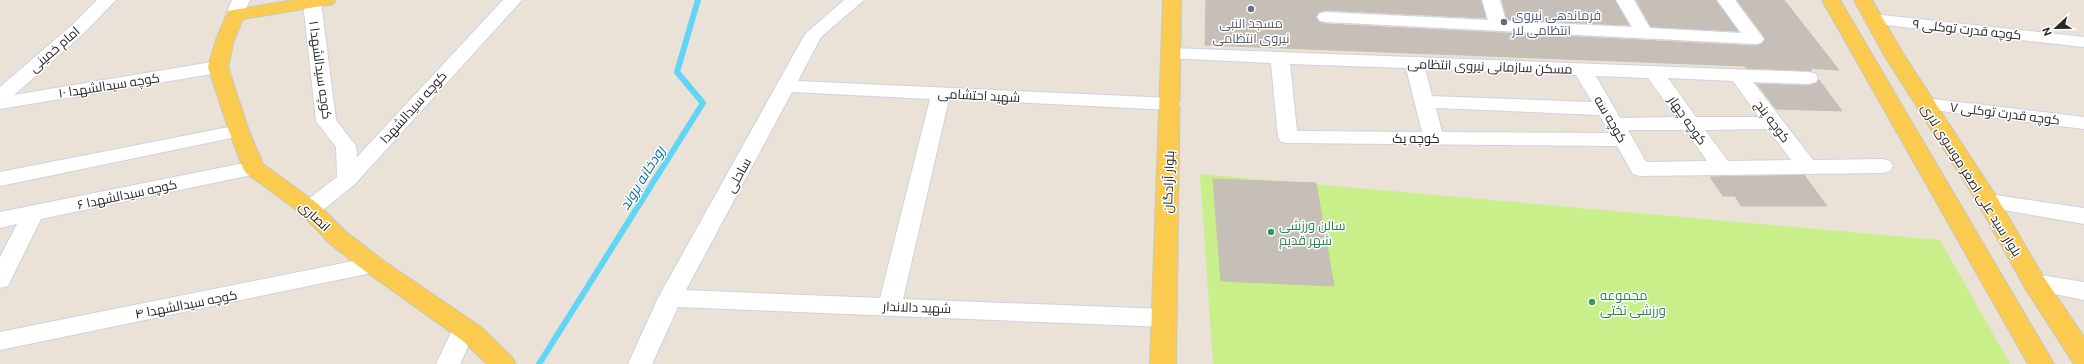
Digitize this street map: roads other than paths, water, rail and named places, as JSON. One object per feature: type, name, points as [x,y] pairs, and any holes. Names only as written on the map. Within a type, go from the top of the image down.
[{"type":"main road","name":"بلوار آزادگان","points":[[1163,364],[1171,104],[1172,0]]},
{"type":"main road","points":[[1831,0],[2041,364]]},
{"type":"main road","name":"بلوار سید علی اصغر موسوی لاری","points":[[1863,0],[1925,104],[1988,201],[2034,282],[2084,358]]},
{"type":"main road","points":[[254,168],[239,131],[218,67],[224,40],[238,7],[319,1]]},
{"type":"main road","name":"انصاری","points":[[254,168],[310,209],[337,237],[373,265],[468,332],[503,364]]},
{"type":"street","name":"امام خمینی","points":[[0,97],[78,29],[107,0]]},
{"type":"street","name":"کوچه سیدالشهدا","points":[[310,209],[348,179],[513,0]]},
{"type":"street","name":"ساحلی","points":[[640,364],[670,298],[814,34],[855,0]]},
{"type":"street","points":[[1491,0],[1499,26]]},
{"type":"street","points":[[1626,0],[1644,33]]},
{"type":"street","points":[[1326,17],[1755,39],[1726,0]]},
{"type":"street","name":"کوچه سیدالشهدا ۱","points":[[319,1],[326,121],[346,146],[348,179]]},
{"type":"street","name":"کوچه قدرت توکلی ۹","points":[[1873,19],[2084,42]]},
{"type":"street","name":"مسکن سازمانی نیروی انتظامی","points":[[1171,54],[1809,78]]},
{"type":"street","name":"کوچه یک","points":[[1280,58],[1288,137],[1434,138],[1614,124]]},
{"type":"street","points":[[1414,64],[1434,138]]},
{"type":"street","name":"کوچه سیدالشهدا ۱۰","points":[[0,103],[218,67]]},
{"type":"street","name":"کوچه سه","points":[[1583,70],[1640,169],[1722,168]]},
{"type":"street","name":"کوچه چهار","points":[[1654,72],[1722,168]]},
{"type":"street","name":"کوچه پنج","points":[[1738,75],[1807,167]]},
{"type":"street","name":"شهید احتشامی","points":[[787,86],[1171,104]]},
{"type":"street","points":[[890,306],[941,93]]},
{"type":"street","points":[[1424,102],[1614,124],[1774,123]]},
{"type":"street","name":"کوچه قدرت توکلی ۷","points":[[1925,104],[2084,123]]},
{"type":"street","points":[[0,179],[239,131]]},
{"type":"street","points":[[1722,168],[1884,166]]},
{"type":"street","name":"کوچه سیدالشهدا ۶","points":[[0,220],[254,168]]},
{"type":"street","points":[[1988,201],[2084,216]]},
{"type":"street","points":[[0,280],[33,214]]},
{"type":"street","name":"کوچه سیدالشهدا ۴","points":[[0,341],[373,265]]},
{"type":"street","points":[[2034,282],[2084,291]]},
{"type":"street","name":"شهید دالاندار","points":[[670,298],[1164,318]]},
{"type":"street","points":[[448,364],[468,332]]},
{"type":"waterway","name":"رودخانه بروند","points":[[539,364],[703,103],[677,72],[698,0]]},
{"type":"place","name":"مسجد النبی نیروی انتظامی","points":[[1251,9]]},
{"type":"place","name":"فرماندهی نیروی انتظامی لار","points":[[1504,22]]},
{"type":"place","name":"سالن ورزشی شهر قدیم","points":[[1271,232]]},
{"type":"place","name":"مجموعه ورزشی تختی","points":[[1592,302]]}]
